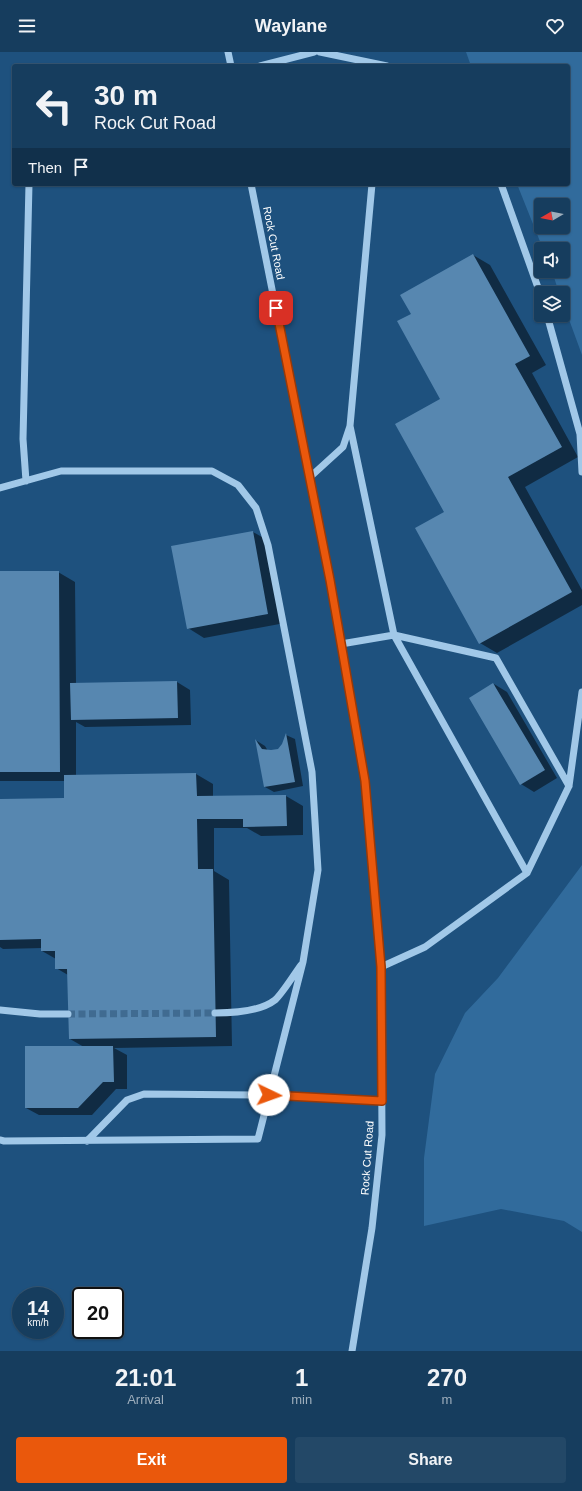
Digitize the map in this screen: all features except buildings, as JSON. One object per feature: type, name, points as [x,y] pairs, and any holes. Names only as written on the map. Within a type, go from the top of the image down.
[{"type":"street","points":[[228,52],[230,64]]},
{"type":"street","points":[[268,64],[314,52]]},
{"type":"street","points":[[320,52],[355,63],[366,64]]},
{"type":"street","points":[[26,481],[23,439],[29,186]]},
{"type":"street","name":"Rock Cut Road","points":[[251,186],[341,644],[365,781],[381,967],[382,1135],[372,1228],[352,1351]]},
{"type":"street","points":[[309,478],[343,447],[350,426],[372,186]]},
{"type":"street","points":[[502,186],[537,286]]},
{"type":"street","points":[[549,322],[580,434],[582,472]]},
{"type":"street","points":[[350,426],[394,635],[527,873]]},
{"type":"street","points":[[0,488],[61,471],[212,471],[238,485],[256,508],[268,545],[312,772],[318,870],[303,962],[258,1139],[87,1141],[0,1140]]},
{"type":"street","points":[[341,644],[394,635],[496,658],[569,786]]},
{"type":"street","points":[[381,967],[425,947],[527,873],[569,786],[582,692]]},
{"type":"street","points":[[215,1013],[231,1013],[263,1006],[275,1000],[303,962]]},
{"type":"street","points":[[0,1010],[40,1014],[68,1014]]},
{"type":"street","points":[[87,1141],[127,1100],[144,1094],[269,1095],[382,1101]]},
{"type":"shaded area","points":[[466,52],[582,52],[582,355],[570,322],[570,286],[557,286],[554,278],[570,278],[570,242],[540,242],[537,234],[570,234],[570,198],[534,198],[534,227],[518,186],[570,186],[570,64],[470,64]]},
{"type":"shaded area","points":[[582,865],[582,1232],[564,1221],[501,1209],[424,1226],[424,1158],[435,1074],[465,1013],[498,978]]},
{"type":"tunnel","points":[[68,1014],[215,1013]]},
{"type":"route","points":[[269,1095],[382,1101],[381,967],[365,781],[330,580],[276,308]]}]
